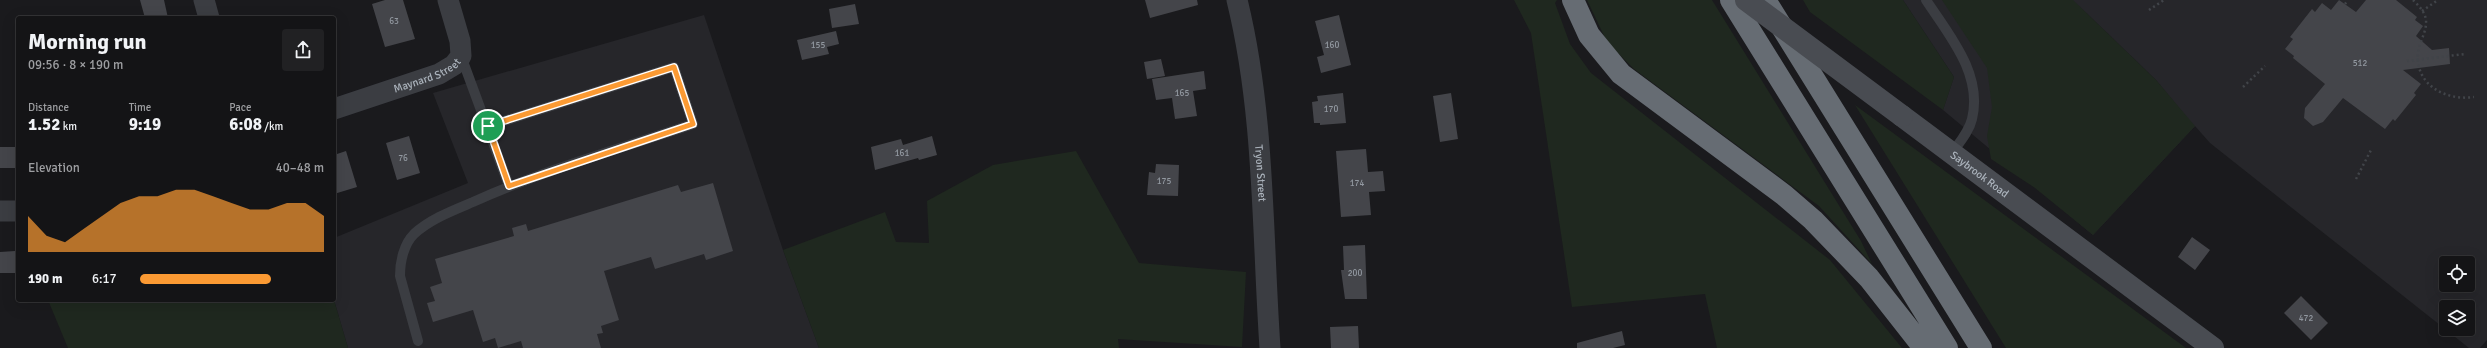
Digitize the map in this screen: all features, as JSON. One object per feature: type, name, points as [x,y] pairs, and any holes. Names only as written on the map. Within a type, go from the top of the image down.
[{"type":"highway","points":[[1573,0],[1589,35],[1620,74],[1784,195],[1813,220],[1869,278],[1924,348]]},
{"type":"highway","points":[[1731,0],[1948,348]]},
{"type":"highway","points":[[1765,0],[1981,348]]},
{"type":"main road","name":"Saybrook Road","points":[[1746,0],[2213,348]]},
{"type":"street","points":[[204,0],[208,16]]},
{"type":"street","name":"Maynard Street","points":[[336,108],[439,74],[454,65],[461,56],[460,41],[448,0]]},
{"type":"street","name":"Tryon Street","points":[[1238,0],[1254,95],[1263,188],[1270,348]]},
{"type":"street","points":[[0,212],[16,211]]},
{"type":"lane","points":[[1926,0],[1955,43],[1966,63],[1972,82],[1974,101],[1972,120],[1965,135],[1952,153]]},
{"type":"lane","points":[[461,56],[509,186]]},
{"type":"lane","points":[[418,341],[400,276],[402,258],[408,243],[421,228],[509,186],[693,124],[674,67],[488,126]]},
{"type":"path","points":[[2149,10],[2164,0]]},
{"type":"path","points":[[2345,4],[2348,0]]},
{"type":"path","points":[[2413,0],[2422,10],[2426,22],[2418,60],[2423,76],[2443,95],[2459,99],[2474,97]]},
{"type":"path","points":[[2422,10],[2438,0]]},
{"type":"path","points":[[2407,61],[2465,54]]},
{"type":"path","points":[[2243,87],[2265,66]]},
{"type":"path","points":[[2356,179],[2371,150]]},
{"type":"shaded area","points":[[1514,0],[1557,0],[1555,3],[1570,44],[1591,73],[1830,260],[1902,348],[1717,348],[1705,294],[1572,307],[1531,33]]},
{"type":"shaded area","points":[[1587,0],[1712,0],[1861,241],[1872,264],[1819,206],[1634,69],[1607,42]]},
{"type":"shaded area","points":[[1803,0],[1903,0],[1954,77],[1943,110],[1810,12]]},
{"type":"shaded area","points":[[1903,0],[2487,0],[2487,340],[2480,348],[2469,348],[2454,336],[2475,336],[2475,300],[2439,300],[2439,324],[2210,143],[2195,126],[2093,235],[1943,110],[1954,77]],"holes":[[[2078,5],[2156,80],[2188,119]]]},
{"type":"shaded area","points":[[1942,0],[2073,0],[2156,80],[2195,126],[2093,235],[2035,188],[1991,159],[1987,136],[1992,107],[1987,68]]},
{"type":"shaded area","points":[[704,15],[783,250],[819,348],[348,348],[335,302],[336,302],[336,237],[468,183],[433,93]]},
{"type":"shaded area","points":[[1855,105],[2186,348],[2006,348]]},
{"type":"shaded area","points":[[1076,151],[1139,263],[1246,272],[1242,347],[1118,339],[1119,348],[819,348],[783,250],[885,212],[896,242],[929,243],[927,201],[993,165]]},
{"type":"shaded area","points":[[49,302],[335,302],[348,348],[68,348]]},
{"type":"building","points":[[140,0],[164,0],[168,16],[144,16]]},
{"type":"building","points":[[385,0],[403,0],[415,39],[385,47],[372,4]]},
{"type":"building","points":[[1145,0],[1197,0],[1198,5],[1150,18]]},
{"type":"building","points":[[2339,0],[2356,12],[2366,0],[2396,0],[2417,17],[2415,20],[2423,26],[2416,36],[2432,50],[2449,48],[2450,64],[2403,70],[2421,84],[2414,93],[2416,95],[2395,121],[2393,119],[2385,129],[2343,98],[2323,122],[2313,126],[2304,118],[2305,108],[2325,84],[2293,58],[2294,56],[2285,49],[2293,39],[2290,37],[2312,9],[2315,12],[2322,3],[2331,10]]},
{"type":"building","points":[[855,4],[859,24],[832,28],[829,9]]},
{"type":"building","points":[[1339,15],[1351,65],[1321,73],[1317,57],[1324,55],[1315,21]]},
{"type":"building","points":[[836,31],[839,44],[827,47],[829,54],[802,60],[797,40]]},
{"type":"building","points":[[1161,59],[1165,76],[1147,79],[1144,62]]},
{"type":"building","points":[[1204,71],[1206,89],[1193,91],[1197,116],[1175,119],[1172,98],[1156,100],[1152,79]]},
{"type":"building","points":[[1343,93],[1346,123],[1320,125],[1320,123],[1314,123],[1312,102],[1318,101],[1317,96]]},
{"type":"building","points":[[1451,93],[1458,139],[1440,142],[1433,96]]},
{"type":"building","points":[[409,136],[420,173],[397,180],[386,143]]},
{"type":"building","points":[[932,136],[937,155],[919,160],[918,158],[875,170],[871,147],[901,139],[903,145]]},
{"type":"building","points":[[0,147],[16,147],[16,168],[0,168]]},
{"type":"building","points":[[1366,149],[1368,172],[1383,171],[1385,191],[1369,192],[1371,215],[1341,217],[1336,151]]},
{"type":"building","points":[[346,151],[357,187],[336,193],[336,154]]},
{"type":"building","points":[[1156,164],[1179,165],[1178,196],[1147,195],[1149,172],[1155,173]]},
{"type":"building","points":[[713,183],[733,251],[706,260],[704,254],[655,269],[651,257],[604,271],[619,320],[601,326],[603,333],[597,334],[601,348],[523,348],[521,341],[498,348],[495,338],[483,342],[473,310],[433,322],[427,303],[435,301],[430,287],[442,283],[435,259],[514,236],[512,228],[526,224],[528,231],[678,185],[681,192]]},
{"type":"building","points":[[2192,237],[2210,250],[2195,270],[2178,257]]},
{"type":"building","points":[[1365,245],[1367,299],[1345,299],[1341,270],[1344,270],[1343,246]]},
{"type":"building","points":[[15,251],[15,273],[0,273],[0,252]]},
{"type":"building","points":[[2301,296],[2328,323],[2311,340],[2284,313]]},
{"type":"building","points":[[1358,326],[1359,348],[1331,348],[1330,327]]},
{"type":"building","points":[[1622,331],[1625,345],[1613,348],[1577,348],[1577,343]]},
{"type":"route","points":[[674,67],[693,124],[509,186],[488,126],[674,67]]}]
